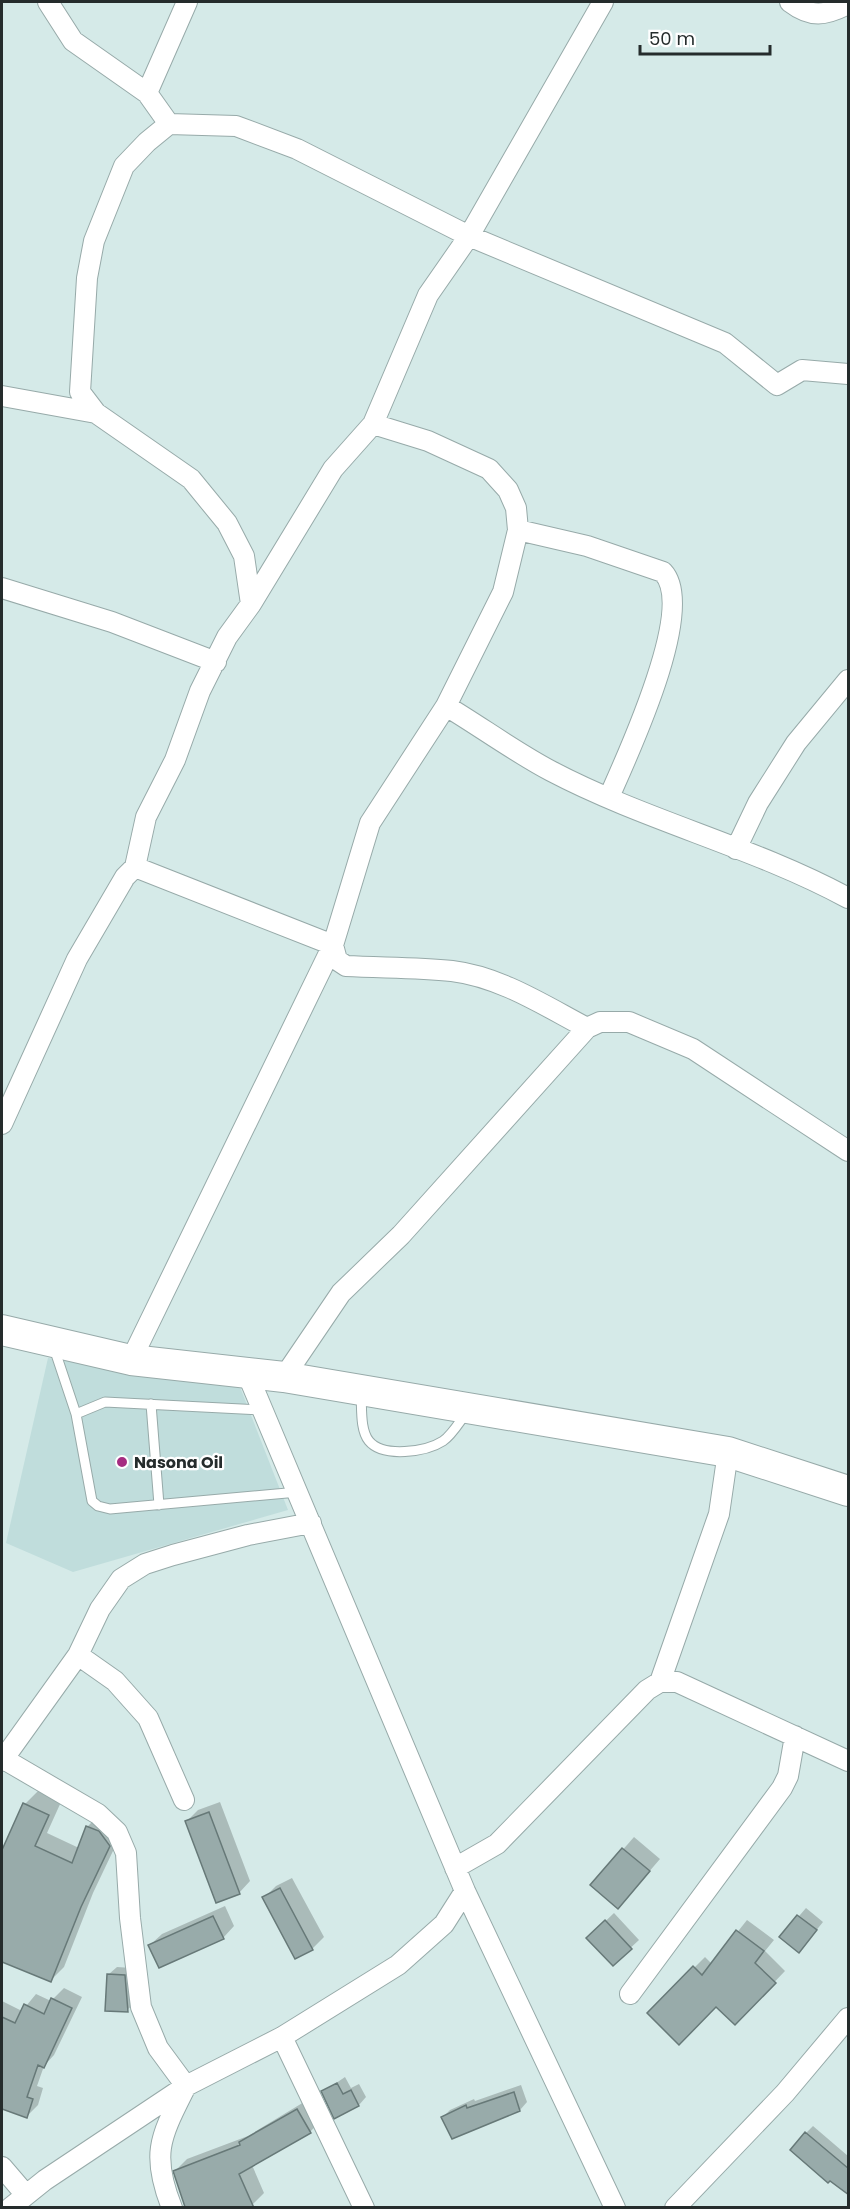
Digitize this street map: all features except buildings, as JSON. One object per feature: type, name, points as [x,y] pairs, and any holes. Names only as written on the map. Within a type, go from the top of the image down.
[{"type":"main road","points":[[2,1330],[131,1360],[284,1377],[728,1452],[849,1491]]},
{"type":"street","points":[[48,2],[73,41],[147,93],[169,124]]},
{"type":"street","points":[[147,93],[187,2]]},
{"type":"street","points":[[2,1124],[77,959],[124,878],[135,867],[146,817],[175,760],[200,691],[227,638],[333,470],[374,424],[428,295],[469,236],[603,2]]},
{"type":"street","points":[[790,2],[804,12],[822,15],[849,4]]},
{"type":"street","points":[[250,604],[244,556],[228,523],[191,479],[96,413],[80,392],[87,278],[94,240],[124,166],[147,142],[169,124],[202,123],[236,126],[297,149],[469,236],[725,343],[777,384],[802,370],[849,374]]},
{"type":"street","points":[[2,396],[96,413]]},
{"type":"street","points":[[131,1360],[333,945],[370,823],[446,706],[503,591],[518,530],[516,508],[508,490],[489,469],[428,441],[374,424]]},
{"type":"street","points":[[518,530],[587,546],[663,572],[671,581],[672,603],[654,693],[609,797]]},
{"type":"street","points":[[3,590],[112,621],[216,662]]},
{"type":"street","points":[[736,849],[758,803],[796,743],[849,680]]},
{"type":"street","points":[[446,706],[550,771],[736,849],[810,877],[849,898]]},
{"type":"street","points":[[135,867],[333,945]]},
{"type":"street","points":[[333,945],[336,960],[346,966],[453,971],[482,978],[512,989],[587,1028]]},
{"type":"street","points":[[284,1377],[341,1293],[401,1235],[587,1028],[600,1022],[629,1022],[693,1049],[849,1151]]},
{"type":"street","points":[[247,1373],[455,1869],[615,2208]]},
{"type":"street","points":[[660,1682],[718,1514],[728,1452]]},
{"type":"street","points":[[186,2086],[158,2048],[141,2007],[129,1918],[126,1853],[117,1832],[98,1814],[2,1760],[78,1655],[100,1609],[121,1579],[145,1564],[248,1534],[311,1523]]},
{"type":"street","points":[[78,1655],[115,1681],[148,1718],[184,1800]]},
{"type":"street","points":[[455,1869],[497,1844],[647,1690],[660,1682],[677,1682],[849,1761]]},
{"type":"street","points":[[630,1994],[782,1788],[788,1776],[795,1736]]},
{"type":"street","points":[[10,2208],[186,2086],[282,2037],[398,1965],[444,1924],[465,1891]]},
{"type":"street","points":[[675,2208],[785,2093],[849,2018]]},
{"type":"street","points":[[282,2037],[364,2208]]},
{"type":"street","points":[[172,2208],[158,2158],[162,2133],[186,2086]]},
{"type":"street","points":[[2,2167],[26,2195]]},
{"type":"lane","points":[[52,1341],[76,1414],[92,1501],[98,1506],[110,1509],[298,1491]]},
{"type":"lane","points":[[360,1390],[364,1432],[369,1441],[385,1452],[414,1450],[443,1441],[470,1408]]},
{"type":"lane","points":[[76,1414],[105,1402],[263,1410]]},
{"type":"lane","points":[[151,1404],[159,1505]]},
{"type":"shaded area","points":[[48,1358],[240,1387],[288,1510],[73,1572],[6,1543]]},
{"type":"place","name":"Nasona Oil","points":[[122,1462]]}]
